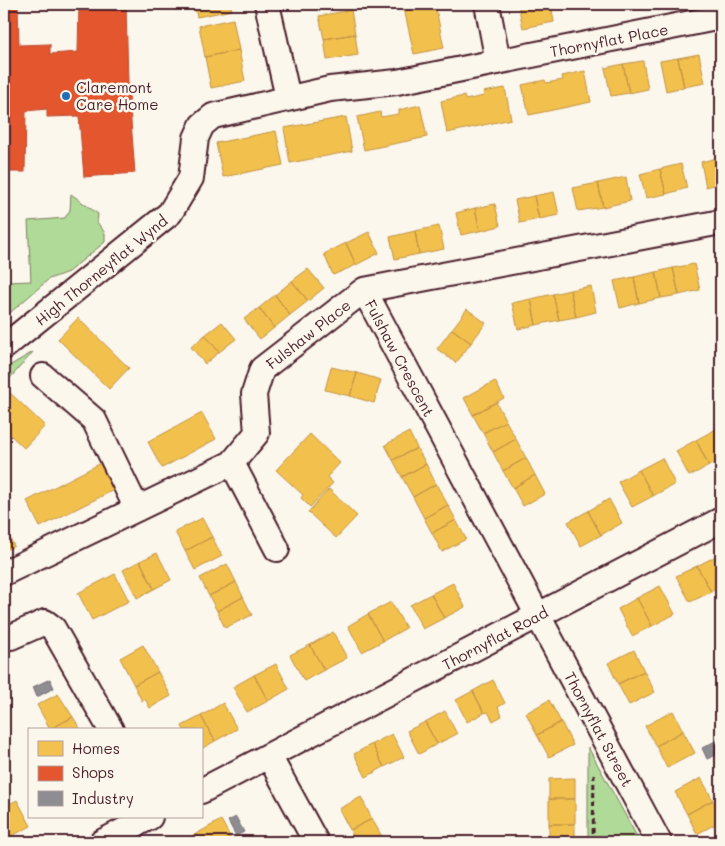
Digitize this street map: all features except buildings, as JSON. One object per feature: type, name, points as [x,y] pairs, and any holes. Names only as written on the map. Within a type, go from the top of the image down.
[{"type":"street","points":[[267,4],[288,98]]},
{"type":"street","points":[[487,4],[498,62]]},
{"type":"street","name":"Thornyflat Place","points":[[202,125],[213,116],[330,89],[397,82],[721,17]]},
{"type":"street","name":"High Thorneyflat Wynd","points":[[4,347],[170,213],[182,198],[191,178],[196,138],[202,125]]},
{"type":"street","name":"Fulshaw Crescent","points":[[539,615],[364,290],[721,222]]},
{"type":"street","name":"Fulshaw Place","points":[[4,573],[232,463],[257,432],[254,394],[262,369],[364,290]]},
{"type":"street","points":[[42,376],[94,420],[137,509]]},
{"type":"street","points":[[232,463],[278,549]]},
{"type":"street","name":"Thornyflat Road","points":[[202,790],[721,520]]},
{"type":"street","name":"Thornyflat Street","points":[[539,615],[659,842]]},
{"type":"street","points":[[11,637],[45,622],[53,628],[110,728]]},
{"type":"street","points":[[269,756],[316,842]]},
{"type":"street","points":[[102,842],[148,818]]},
{"type":"path","points":[[593,842],[594,768]]},
{"type":"green space","points":[[71,194],[98,214],[97,222],[105,233],[105,242],[68,272],[49,279],[4,318],[4,285],[8,282],[31,281],[28,221],[65,218],[70,210]]},
{"type":"green space","points":[[33,352],[4,385],[4,369]]},
{"type":"green space","points":[[588,747],[640,842],[588,842]]},
{"type":"place","name":"Claremont Care Home","points":[[66,96]]}]
